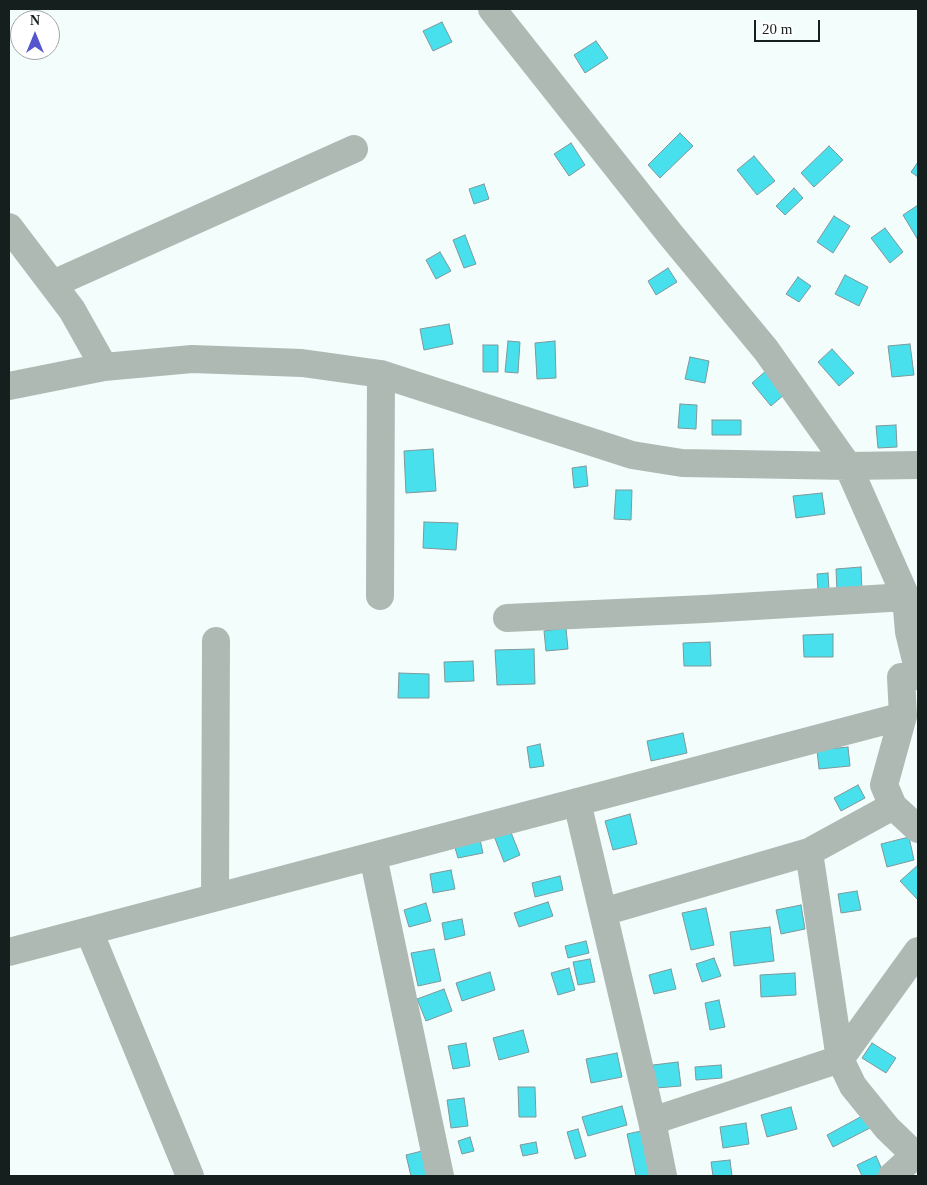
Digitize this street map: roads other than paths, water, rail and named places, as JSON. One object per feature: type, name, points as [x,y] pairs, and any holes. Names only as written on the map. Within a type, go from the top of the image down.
[{"type":"street","points":[[492,9],[670,234],[766,350],[848,466],[906,597],[909,632],[918,669]]},
{"type":"street","points":[[53,284],[354,149]]},
{"type":"street","points":[[9,227],[72,310],[104,367]]},
{"type":"street","points":[[9,386],[104,367],[192,359],[302,363],[382,374],[632,455],[682,463],[848,466],[918,465]]},
{"type":"street","points":[[380,596],[382,374]]},
{"type":"street","points":[[507,618],[906,597]]},
{"type":"street","points":[[215,898],[216,641]]},
{"type":"street","points":[[918,676],[901,677],[903,716],[884,785],[893,806],[918,829]]},
{"type":"street","points":[[9,952],[903,716]]},
{"type":"street","points":[[577,802],[652,1120],[663,1176]]},
{"type":"street","points":[[604,912],[809,852],[893,806]]},
{"type":"street","points":[[809,852],[840,1059],[853,1086],[887,1128],[917,1156],[892,1176]]},
{"type":"street","points":[[373,856],[440,1176]]},
{"type":"street","points":[[89,931],[190,1176]]},
{"type":"street","points":[[652,1120],[840,1059],[918,951]]}]
